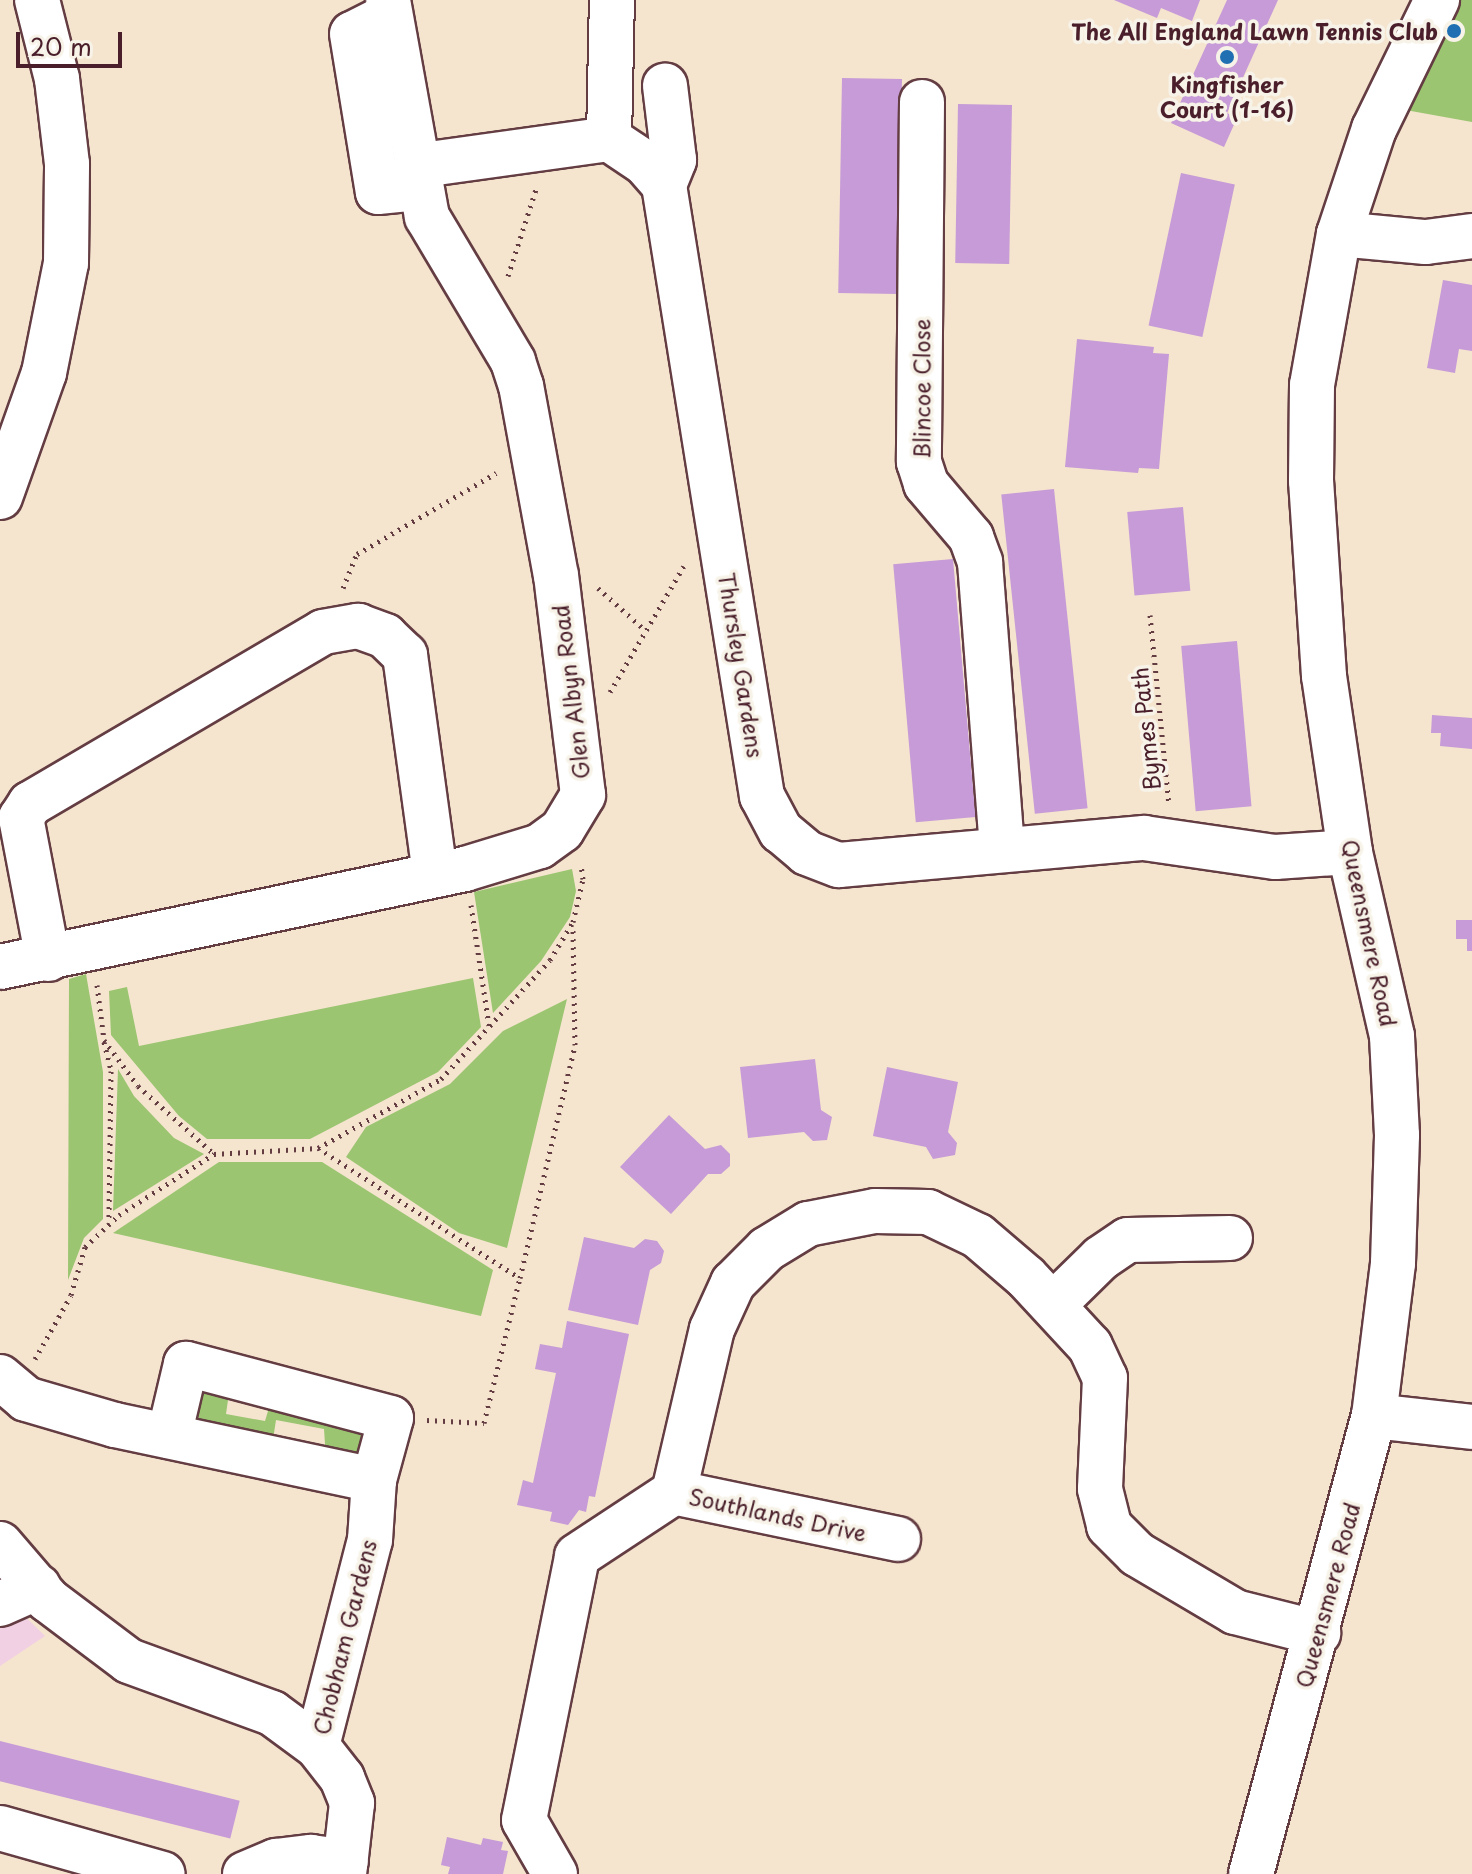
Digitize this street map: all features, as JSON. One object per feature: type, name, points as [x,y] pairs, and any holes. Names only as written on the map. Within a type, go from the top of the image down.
[{"type":"street","points":[[0,497],[44,373],[66,263],[67,164],[57,79],[37,0]]},
{"type":"street","points":[[609,139],[612,0]]},
{"type":"street","name":"Queensmere Road","points":[[1251,1874],[1374,1416],[1393,1263],[1397,1121],[1392,1036],[1350,852],[1324,676],[1311,481],[1312,385],[1339,234],[1374,129],[1437,0]]},
{"type":"street","points":[[389,7],[352,34],[378,192],[416,177],[550,148],[609,139],[645,163],[664,185],[674,160],[665,86]]},
{"type":"street","name":"Blincoe Close","points":[[922,102],[919,462],[926,484],[971,537],[980,562],[1002,848]]},
{"type":"street","name":"Glen Albyn Road","points":[[0,967],[450,872],[540,846],[562,830],[583,795],[579,744],[535,450],[513,361],[427,217],[416,177]]},
{"type":"street","name":"Thursley Gardens","points":[[664,185],[762,796],[781,831],[807,853],[839,865],[1113,838],[1172,840],[1275,857],[1350,852]]},
{"type":"street","points":[[1339,234],[1426,242],[1458,234],[1472,236]]},
{"type":"street","points":[[48,959],[21,818],[30,804],[323,632],[358,626],[385,636],[405,655],[450,872]]},
{"type":"street","name":"Southlands Drive","points":[[898,1539],[674,1492],[712,1329],[733,1283],[767,1249],[808,1224],[875,1211],[928,1212],[978,1236],[1053,1305],[1090,1346],[1105,1378],[1100,1489],[1109,1526],[1137,1554],[1235,1612],[1318,1633]]},
{"type":"street","points":[[1053,1305],[1101,1258],[1128,1240],[1230,1238]]},
{"type":"street","points":[[169,1436],[186,1364],[391,1418]]},
{"type":"street","points":[[7,1383],[26,1399],[169,1436],[374,1480]]},
{"type":"street","points":[[1374,1416],[1472,1427]]},
{"type":"street","name":"Chobham Gardens","points":[[317,1746],[370,1540],[374,1480],[391,1418]]},
{"type":"street","points":[[555,1874],[524,1820],[577,1556],[674,1492]]},
{"type":"street","points":[[0,1544],[19,1596],[129,1661],[272,1713],[317,1746],[342,1778],[352,1803],[345,1868],[299,1858],[245,1874]]},
{"type":"street","points":[[0,1828],[163,1874],[174,1874]]},
{"type":"path","points":[[491,325],[550,148]]},
{"type":"path","points":[[323,632],[357,554],[535,450]]},
{"type":"path","points":[[605,700],[688,561]]},
{"type":"path","points":[[621,609],[645,630]]},
{"type":"path","name":"Bymes Path","points":[[1150,615],[1172,840]]},
{"type":"path","points":[[391,1418],[484,1423],[575,1045],[573,922],[583,879],[579,849],[562,830]]},
{"type":"path","points":[[450,872],[489,1027]]},
{"type":"path","points":[[7,1383],[71,1295],[85,1247],[109,1224],[214,1154],[318,1148],[441,1079],[550,960],[573,922]]},
{"type":"path","points":[[93,949],[104,1040],[111,1071],[109,1224]]},
{"type":"path","points":[[104,1040],[138,1086],[214,1154]]},
{"type":"path","points":[[318,1148],[520,1278]]},
{"type":"shaded area","points":[[0,1592],[45,1636],[0,1666]]},
{"type":"green space","name":"The All England Lawn Tennis Club","points":[[1452,0],[1472,0],[1472,122],[1400,109]]},
{"type":"green space","points":[[572,869],[576,891],[570,917],[541,961],[493,1013],[474,892]]},
{"type":"green space","points":[[86,974],[103,1072],[103,1219],[84,1238],[68,1280],[69,979]]},
{"type":"green space","points":[[473,978],[481,1027],[438,1072],[310,1139],[207,1139],[179,1116],[111,1035],[109,991],[127,987],[139,1046]]},
{"type":"green space","points":[[567,999],[507,1248],[459,1233],[346,1157],[366,1127],[450,1084],[503,1031]]},
{"type":"green space","points":[[118,1069],[134,1096],[174,1138],[204,1154],[113,1211]]},
{"type":"green space","points":[[219,1162],[322,1162],[493,1270],[481,1316],[113,1233]]},
{"type":"green space","points":[[196,1384],[229,1393],[226,1414],[265,1421],[271,1401],[369,1429],[366,1457],[326,1459],[324,1429],[276,1420],[272,1446],[195,1421]]},
{"type":"building","points":[[1114,0],[1200,0],[1192,21],[1161,8],[1157,18]]},
{"type":"building","name":"Kingfisher Court (1-16)","points":[[1227,0],[1278,0],[1227,113],[1237,118],[1224,147],[1171,123]]},
{"type":"building","points":[[842,78],[902,79],[898,294],[838,293]]},
{"type":"building","points":[[958,104],[1012,105],[1009,264],[955,263]]},
{"type":"building","points":[[1181,173],[1235,184],[1202,337],[1149,326]]},
{"type":"building","points":[[1443,280],[1472,285],[1472,351],[1459,349],[1455,373],[1427,368]]},
{"type":"building","points":[[1077,339],[1154,347],[1153,353],[1169,354],[1159,469],[1139,468],[1138,473],[1065,467]]},
{"type":"building","points":[[1054,489],[1088,808],[1035,814],[1001,495]]},
{"type":"building","points":[[1183,507],[1190,591],[1135,596],[1127,512]]},
{"type":"building","points":[[953,559],[976,817],[916,822],[893,564]]},
{"type":"building","points":[[1237,641],[1251,806],[1196,811],[1181,646]]},
{"type":"building","points":[[1432,715],[1472,718],[1472,749],[1440,746],[1441,733],[1431,733]]},
{"type":"building","points":[[1456,920],[1472,920],[1472,951],[1467,951],[1467,939],[1456,939]]},
{"type":"building","points":[[815,1059],[821,1110],[832,1117],[827,1140],[813,1141],[804,1132],[748,1138],[740,1067]]},
{"type":"building","points":[[887,1067],[958,1082],[948,1132],[957,1143],[955,1155],[933,1159],[926,1147],[873,1136]]},
{"type":"building","points":[[669,1115],[705,1149],[721,1145],[730,1154],[730,1166],[721,1174],[708,1174],[671,1214],[620,1167]]},
{"type":"building","points":[[584,1237],[634,1248],[645,1239],[657,1241],[664,1251],[661,1263],[650,1270],[638,1325],[568,1310]]},
{"type":"building","points":[[567,1321],[629,1334],[595,1497],[589,1496],[586,1512],[579,1510],[568,1525],[550,1521],[552,1512],[517,1505],[523,1480],[533,1483],[556,1373],[535,1369],[540,1344],[562,1348]]},
{"type":"building","points":[[0,1741],[240,1801],[230,1839],[0,1781]]},
{"type":"building","points":[[447,1837],[481,1845],[483,1838],[503,1842],[501,1850],[508,1851],[503,1874],[448,1874],[450,1867],[441,1865]]},
{"type":"place","name":"The All England Lawn Tennis Club","points":[[1454,31]]},
{"type":"place","name":"Kingfisher Court (1-16)","points":[[1227,57]]}]
